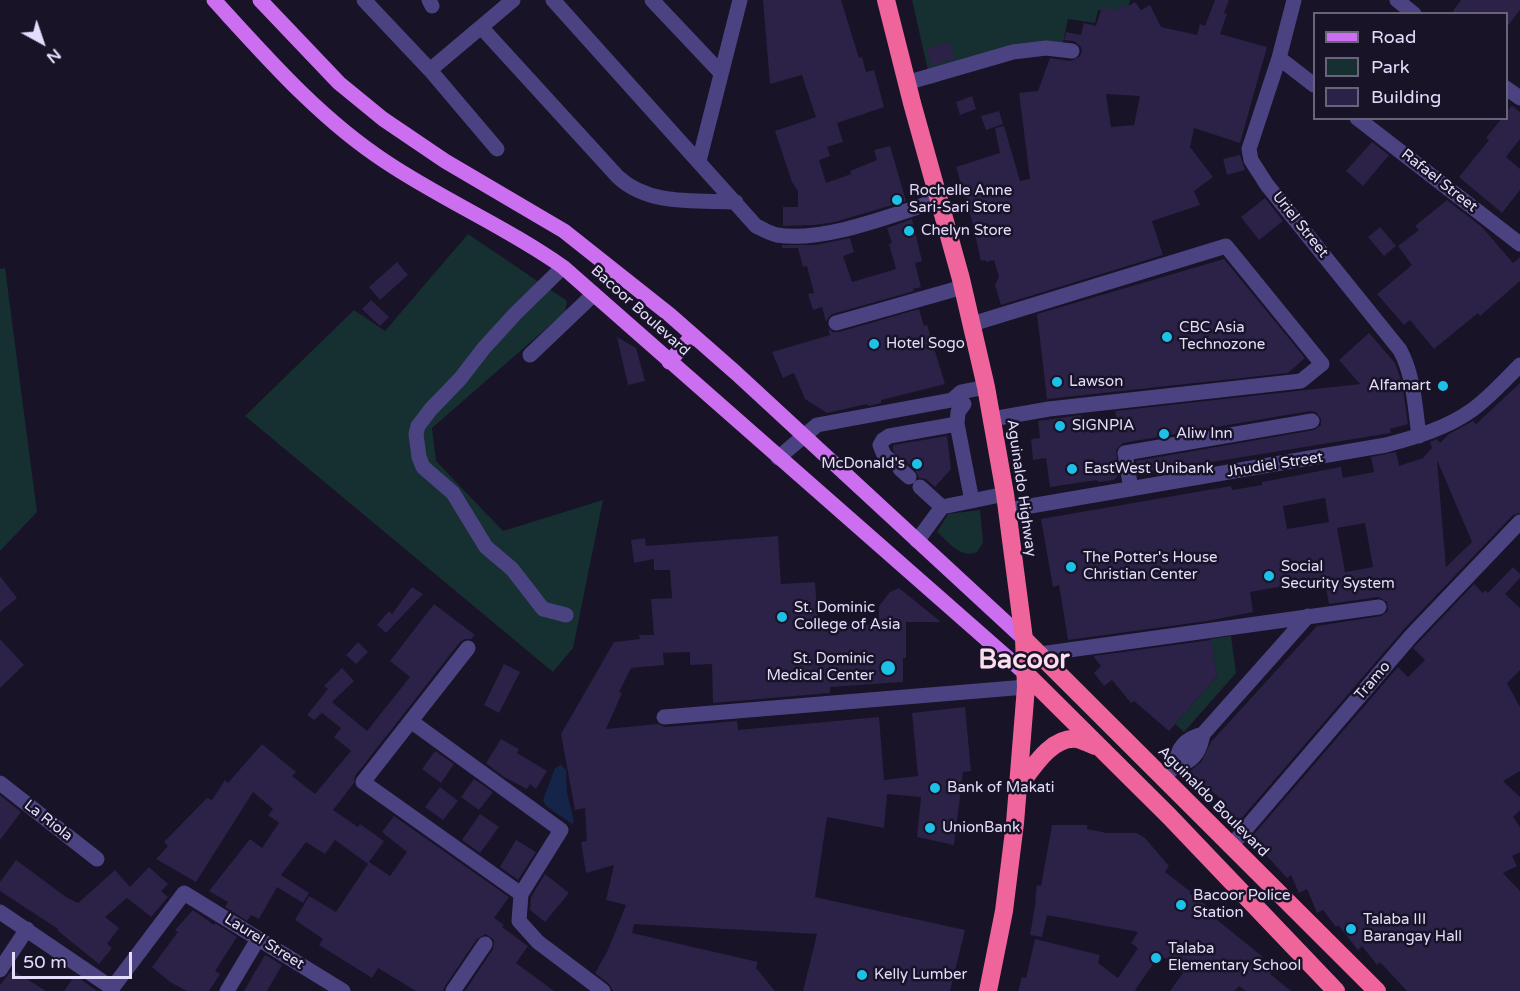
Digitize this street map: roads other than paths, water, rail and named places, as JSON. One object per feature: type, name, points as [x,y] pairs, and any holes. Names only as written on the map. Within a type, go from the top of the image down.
[{"type":"highway","name":"Aguinaldo Highway","points":[[886,0],[906,83],[963,287],[987,393],[1006,502],[1024,639],[1026,681],[1019,786],[1005,911],[988,991]]},
{"type":"highway","name":"Aguinaldo Boulevard","points":[[1024,639],[1377,991]]},
{"type":"highway","points":[[1026,681],[1103,750],[1336,991]]},
{"type":"highway","points":[[1019,786],[1042,756],[1066,740],[1080,740],[1103,750]]},
{"type":"main road","name":"Bacoor Boulevard","points":[[214,0],[261,52],[331,121],[356,141],[438,195],[563,267],[1026,681]]},
{"type":"main road","name":"Bacoor Boulevard","points":[[260,0],[339,83],[383,119],[445,161],[564,231],[693,335],[1024,639]]},
{"type":"main road","points":[[669,362],[693,335]]},
{"type":"street","points":[[364,0],[430,70],[497,149]]},
{"type":"street","points":[[430,70],[513,0]]},
{"type":"street","points":[[553,0],[756,226],[776,235],[797,236],[839,230],[939,200]]},
{"type":"street","points":[[652,0],[721,74]]},
{"type":"street","points":[[699,161],[740,0]]},
{"type":"street","name":"Uriel Street","points":[[1294,0],[1279,58],[1249,149],[1251,160],[1267,185],[1400,350],[1410,375],[1419,436]]},
{"type":"street","points":[[1397,0],[1412,12]]},
{"type":"street","points":[[481,27],[618,177],[632,189],[658,198],[736,202]]},
{"type":"street","points":[[906,83],[1013,52],[1046,48],[1072,51]]},
{"type":"street","points":[[1279,58],[1313,84]]},
{"type":"street","name":"Rafael Street","points":[[1360,120],[1520,244]]},
{"type":"street","points":[[972,324],[1226,246],[1322,364],[1301,381],[1038,410],[992,419]]},
{"type":"street","points":[[563,267],[484,348],[460,379],[431,409],[418,426],[416,434],[419,457],[423,466],[453,493],[486,548],[512,569],[543,609],[566,615]]},
{"type":"street","points":[[836,323],[963,287]]},
{"type":"street","points":[[530,355],[594,294]]},
{"type":"street","name":"Jhudiel Street","points":[[942,507],[972,501],[1006,502],[1131,489],[1386,446],[1453,422],[1486,399],[1520,365]]},
{"type":"street","points":[[972,501],[957,424],[958,402],[961,392],[987,393]]},
{"type":"street","points":[[778,458],[817,425],[958,402]]},
{"type":"street","points":[[1131,489],[1125,453],[1312,421]]},
{"type":"street","points":[[917,541],[942,507],[884,455],[880,445],[889,436],[957,424]]},
{"type":"street","name":"Tramo","points":[[1231,846],[1412,635],[1520,522]]},
{"type":"street","points":[[1040,654],[1379,607]]},
{"type":"street","points":[[1163,778],[1176,764],[1177,752],[1191,737],[1203,734],[1308,616]]},
{"type":"street","points":[[468,648],[363,782],[520,894]]},
{"type":"street","points":[[664,717],[1026,681]]},
{"type":"street","points":[[412,722],[561,830],[520,894],[519,921],[538,942],[603,991]]},
{"type":"street","name":"La Riola","points":[[0,783],[97,859]]},
{"type":"street","name":"Laurel Street","points":[[111,989],[184,893],[343,991]]},
{"type":"street","points":[[0,912],[111,989]]},
{"type":"street","points":[[0,970],[27,929]]},
{"type":"street","points":[[227,991],[258,939]]},
{"type":"street","points":[[453,991],[485,944]]},
{"type":"water","points":[[561,765],[566,770],[567,793],[574,821],[572,824],[546,806],[543,800],[555,768]]},
{"type":"place","name":"Rochelle Anne Sari-Sari Store","points":[[897,200]]},
{"type":"place","name":"Chelyn Store","points":[[909,231]]},
{"type":"place","name":"CBC Asia Technozone","points":[[1167,337]]},
{"type":"place","name":"Hotel Sogo","points":[[874,344]]},
{"type":"place","name":"Lawson","points":[[1057,382]]},
{"type":"place","name":"Alfamart","points":[[1443,386]]},
{"type":"place","name":"SIGNPIA","points":[[1060,426]]},
{"type":"place","name":"Aliw Inn","points":[[1164,434]]},
{"type":"place","name":"McDonald's","points":[[917,464]]},
{"type":"place","name":"EastWest Unibank","points":[[1072,469]]},
{"type":"place","name":"The Potter's House Christian Center","points":[[1071,567]]},
{"type":"place","name":"Social Security System","points":[[1269,576]]},
{"type":"place","name":"St. Dominic College of Asia","points":[[782,617]]},
{"type":"place","name":"St. Dominic Medical Center","points":[[888,668]]},
{"type":"place","name":"Bank of Makati","points":[[935,788]]},
{"type":"place","name":"UnionBank","points":[[930,828]]},
{"type":"place","name":"Bacoor Police Station","points":[[1181,905]]},
{"type":"place","name":"Talaba III Barangay Hall","points":[[1351,929]]},
{"type":"place","name":"Talaba Elementary School","points":[[1156,958]]},
{"type":"place","name":"Kelly Lumber","points":[[862,975]]},
{"type":"district","name":"Bacoor","points":[[1024,661]]}]
